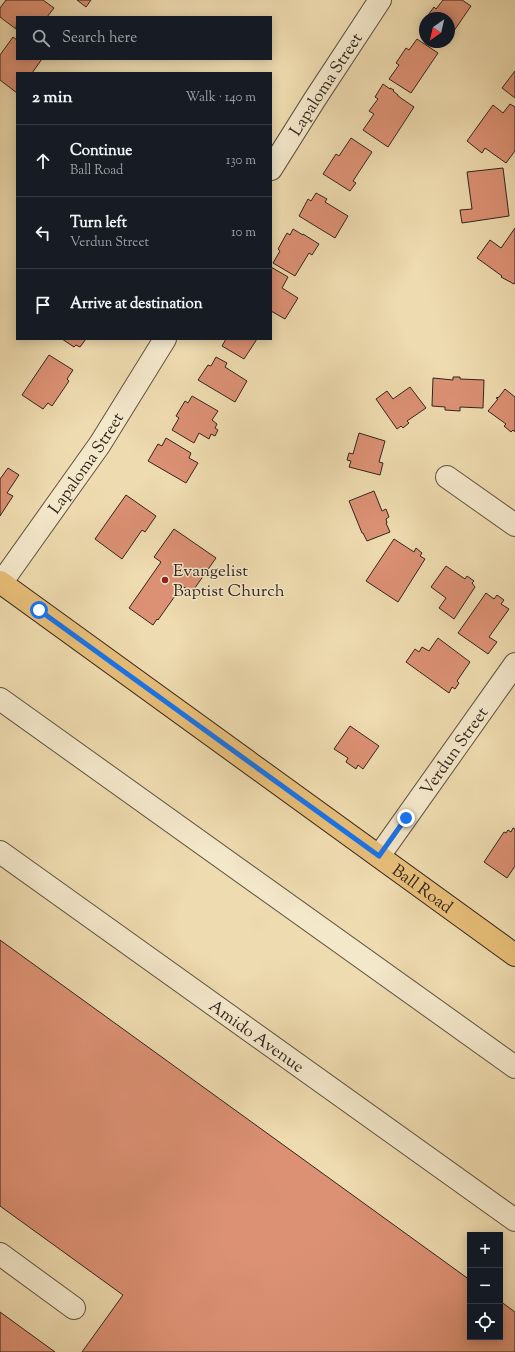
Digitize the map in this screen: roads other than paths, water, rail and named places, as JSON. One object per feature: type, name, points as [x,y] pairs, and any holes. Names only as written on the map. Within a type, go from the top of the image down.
[{"type":"main road","name":"Ball Road","points":[[0,582],[515,955]]},
{"type":"street","name":"Lapaloma Street","points":[[272,167],[380,0]]},
{"type":"street","name":"Lapaloma Street","points":[[0,582],[100,444],[164,340]]},
{"type":"street","points":[[448,477],[515,525]]},
{"type":"street","name":"Verdun Street","points":[[379,856],[515,664]]},
{"type":"street","points":[[0,699],[515,1066]]},
{"type":"street","name":"Amido Avenue","points":[[0,852],[515,1220]]},
{"type":"street","points":[[0,1254],[74,1308]]},
{"type":"place","name":"Evangelist Baptist Church","points":[[165,580]]}]
